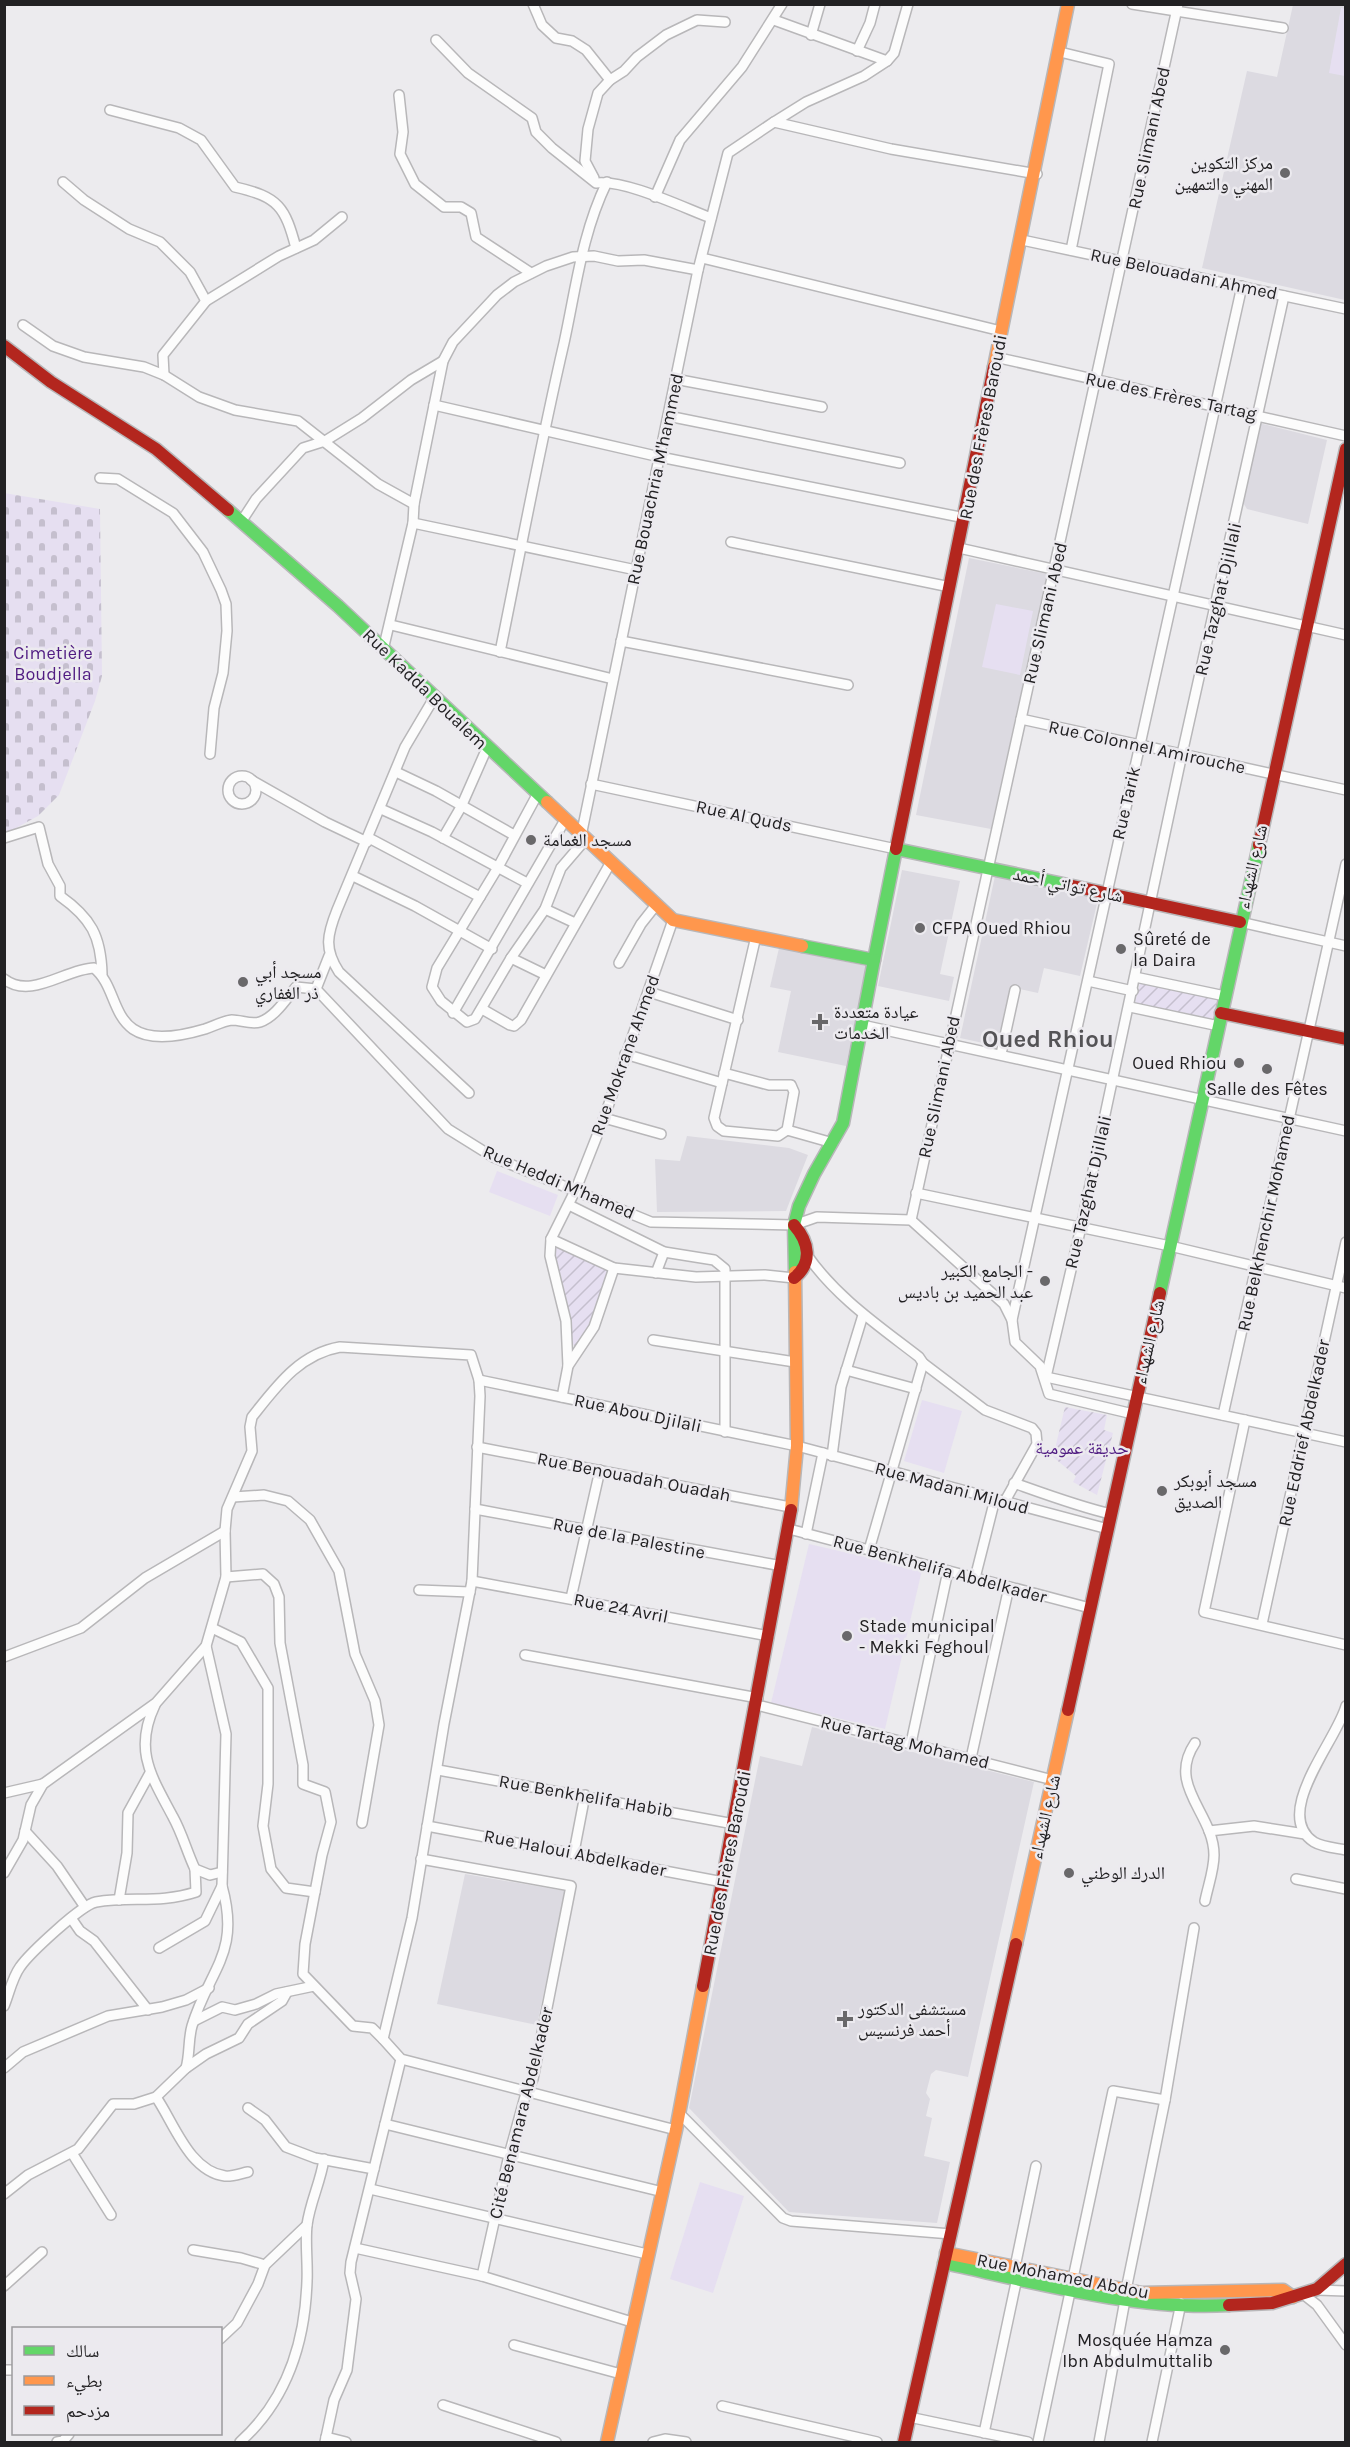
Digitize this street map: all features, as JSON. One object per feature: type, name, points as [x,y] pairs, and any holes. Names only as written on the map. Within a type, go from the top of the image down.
[{"type":"main road","name":"Rue des Frères Baroudi","points":[[874,960],[959,548],[995,357],[1037,174],[1068,4]]},
{"type":"main road","name":"Rue Kadda Boualem","points":[[4,346],[51,382],[156,449],[242,522],[384,650],[486,748],[673,920]]},
{"type":"main road","name":"شارع الشهداء","points":[[904,2442],[1053,1780],[1240,922],[1346,449]]},
{"type":"main road","name":"شارع تواتي أحمد","points":[[896,849],[1240,922]]},
{"type":"main road","points":[[673,920],[874,960],[843,1123],[809,1185],[794,1225],[804,1235],[807,1255],[806,1267],[794,1278]]},
{"type":"main road","points":[[1221,1013],[1346,1039]]},
{"type":"main road","name":"Rue des Frères Baroudi","points":[[607,2442],[676,2130],[789,1529],[797,1446],[794,1225]]},
{"type":"main road","name":"Rue Mohamed Abdou","points":[[945,2258],[1071,2285],[1181,2303],[1283,2302],[1304,2294]]},
{"type":"main road","points":[[1304,2294],[1338,2277],[1346,2264]]},
{"type":"main road","name":"Rue Mohamed Abdou","points":[[1126,2295],[1283,2290],[1304,2294]]},
{"type":"street","points":[[533,4],[542,25],[556,38],[572,41],[586,50],[609,80]]},
{"type":"street","points":[[655,197],[680,140],[742,67],[774,20],[782,4]]},
{"type":"street","points":[[811,35],[820,4]]},
{"type":"street","points":[[857,51],[875,4]]},
{"type":"street","points":[[774,20],[887,61],[894,53],[909,4]]},
{"type":"street","points":[[1132,4],[1178,8],[1283,28]]},
{"type":"street","name":"Rue Slimani Abed","points":[[910,1220],[1178,8]]},
{"type":"street","points":[[596,183],[585,161],[588,129],[598,93],[609,80],[624,71],[653,43],[681,27],[697,20],[725,22]]},
{"type":"street","points":[[436,40],[468,72],[532,118],[536,132],[552,148],[596,183],[607,182],[630,186],[711,218]]},
{"type":"street","points":[[1060,52],[1110,64],[1071,250]]},
{"type":"street","name":"Rue Bouachria M'hammed","points":[[583,838],[591,784],[698,270],[728,153],[752,135],[806,102],[864,76],[887,61]]},
{"type":"street","points":[[399,95],[403,132],[400,154],[415,184],[444,207],[461,207],[471,213],[476,237],[531,273]]},
{"type":"street","points":[[110,110],[179,128],[201,140],[236,187],[262,193],[286,213],[296,248]]},
{"type":"street","points":[[774,122],[891,149],[1037,174]]},
{"type":"street","points":[[63,182],[84,200],[129,229],[160,242],[190,272],[206,301]]},
{"type":"street","points":[[500,652],[543,429],[564,341],[567,316],[584,256],[583,244],[587,228],[607,182]]},
{"type":"street","points":[[164,375],[163,355],[206,301],[296,248],[314,240],[342,217]]},
{"type":"street","name":"Rue Belouadani Ahmed","points":[[1022,240],[1346,309]]},
{"type":"street","points":[[384,650],[413,523],[414,504],[443,361],[453,342],[497,296],[531,273],[546,266],[584,256],[594,256],[618,261],[644,260],[698,270]]},
{"type":"street","points":[[702,258],[1001,331]]},
{"type":"street","name":"Rue Tarik","points":[[1012,1320],[1242,286]]},
{"type":"street","name":"Rue Tazghat Djillali","points":[[1046,1377],[1130,1006],[1182,754],[1284,296]]},
{"type":"street","points":[[23,325],[53,346],[84,357],[144,367],[164,375],[199,397],[235,410],[298,421],[378,484],[414,504]]},
{"type":"street","name":"Rue des Frères Tartag","points":[[995,357],[1346,435]]},
{"type":"street","points":[[242,522],[256,499],[303,448],[324,441],[362,418],[411,380],[443,361]]},
{"type":"street","points":[[675,379],[822,407]]},
{"type":"street","points":[[434,405],[660,457],[965,518]]},
{"type":"street","points":[[668,416],[900,463]]},
{"type":"street","points":[[100,478],[118,479],[173,513],[203,552],[221,590],[226,604],[227,631],[223,673],[214,708],[210,754]]},
{"type":"street","points":[[413,523],[636,570]]},
{"type":"street","points":[[731,542],[951,587]]},
{"type":"street","points":[[959,548],[1346,635]]},
{"type":"street","points":[[391,625],[613,679]]},
{"type":"street","points":[[621,641],[848,685]]},
{"type":"street","points":[[4,838],[39,827],[48,864],[60,886],[60,896],[81,911],[101,949],[102,974],[123,1019],[133,1029],[144,1035],[162,1036],[204,1029],[231,1020],[259,1023],[273,1014],[296,987],[316,989],[329,956],[329,930],[405,747],[434,698]]},
{"type":"street","name":"Rue Colonnel Amirouche","points":[[1021,719],[1346,790]]},
{"type":"street","points":[[443,838],[461,807],[486,748]]},
{"type":"street","points":[[396,772],[514,836]]},
{"type":"street","points":[[251,780],[324,822],[368,840],[480,897]]},
{"type":"street","name":"Rue Al Quds","points":[[591,784],[896,849]]},
{"type":"street","points":[[537,795],[497,869],[437,968],[432,987],[453,1013],[470,1022],[482,1009],[511,958],[545,909],[561,868],[583,838]]},
{"type":"street","points":[[381,809],[443,838],[497,869],[527,883]]},
{"type":"street","points":[[453,1013],[565,820]]},
{"type":"street","points":[[482,1009],[510,1025],[518,1024],[610,862]]},
{"type":"street","name":"Rue Belkhenchir Mohamed","points":[[1223,1415],[1346,864]]},
{"type":"street","points":[[353,876],[415,906],[492,948]]},
{"type":"street","points":[[619,963],[641,924],[656,905]]},
{"type":"street","points":[[545,909],[575,924]]},
{"type":"street","name":"Rue Mokrane Ahmed","points":[[551,1239],[576,1189],[604,1118],[673,920]]},
{"type":"street","points":[[1240,922],[1346,946]]},
{"type":"street","points":[[724,1073],[769,1085],[791,1085],[794,1092],[787,1130],[778,1136],[720,1129],[714,1118],[724,1073],[738,1020],[756,936]]},
{"type":"street","points":[[329,956],[339,972],[469,1093]]},
{"type":"street","points":[[511,958],[546,975]]},
{"type":"street","points":[[4,979],[27,987],[83,968],[94,968],[102,974]]},
{"type":"street","points":[[1135,977],[1225,996]]},
{"type":"street","points":[[1088,981],[1133,991]]},
{"type":"street","name":"Rue Heddi M'hamed","points":[[316,989],[447,1129],[493,1157],[576,1189],[651,1222],[794,1225],[817,1217],[910,1220]]},
{"type":"street","points":[[1001,1054],[1015,990]]},
{"type":"street","points":[[649,992],[738,1020]]},
{"type":"street","points":[[1130,1006],[1219,1026]]},
{"type":"street","points":[[862,1025],[1346,1131]]},
{"type":"street","points":[[625,1054],[722,1083]]},
{"type":"street","points":[[604,1118],[661,1134]]},
{"type":"street","points":[[787,1130],[833,1143]]},
{"type":"street","points":[[916,1193],[1257,1265],[1341,1287]]},
{"type":"street","points":[[569,1204],[664,1252],[714,1260],[725,1269],[725,1432]]},
{"type":"street","points":[[910,1220],[1004,1304],[1012,1320],[1015,1342],[1040,1366],[1046,1377],[1046,1388],[1049,1394],[1133,1414]]},
{"type":"street","points":[[644,1241],[651,1222]]},
{"type":"street","points":[[562,1397],[568,1366],[566,1321],[549,1256],[551,1239],[614,1268],[656,1273],[765,1275],[794,1278]]},
{"type":"street","name":"Rue Eddrief Abdelkader","points":[[1262,1624],[1304,1433],[1341,1287],[1346,1242]]},
{"type":"street","points":[[656,1273],[664,1252]]},
{"type":"street","points":[[807,1255],[819,1272],[863,1315],[919,1358],[922,1363],[985,1410],[1032,1428],[1036,1433],[1037,1444],[1014,1483],[1000,1500],[975,1578]]},
{"type":"street","points":[[568,1366],[594,1327],[614,1268]]},
{"type":"street","points":[[806,1534],[846,1370],[863,1315]]},
{"type":"street","points":[[653,1340],[795,1362]]},
{"type":"street","points":[[4,1793],[43,1784],[156,1703],[206,1646],[226,1577],[227,1509],[252,1451],[250,1427],[252,1417],[289,1371],[329,1349],[340,1347],[471,1354],[479,1380],[472,1581],[412,1918],[383,2039]]},
{"type":"street","points":[[869,1550],[922,1363]]},
{"type":"street","points":[[846,1370],[916,1389]]},
{"type":"street","points":[[1046,1377],[1346,1442]]},
{"type":"street","name":"Rue Abou Djilali","points":[[479,1380],[797,1446]]},
{"type":"street","points":[[1245,1420],[1204,1612],[1346,1645]]},
{"type":"street","name":"Rue Madani Miloud","points":[[797,1446],[1108,1528]]},
{"type":"street","name":"Rue Benouadah Ouadah","points":[[477,1447],[790,1507]]},
{"type":"street","points":[[571,1599],[600,1470]]},
{"type":"street","name":"Rue Madani Miloud","points":[[1014,1483],[1058,1496],[1086,1508],[1111,1514]]},
{"type":"street","points":[[233,1497],[264,1495],[288,1501],[310,1520],[339,1571],[355,1654],[375,1701],[379,1725],[362,1823]]},
{"type":"street","name":"Rue de la Palestine","points":[[475,1509],[782,1566]]},
{"type":"street","name":"Rue Benkhelifa Abdelkader","points":[[789,1529],[1090,1608]]},
{"type":"street","points":[[4,1657],[81,1628],[145,1578],[225,1531]]},
{"type":"street","points":[[910,1743],[948,1571]]},
{"type":"street","points":[[226,1577],[263,1574],[274,1584],[279,1597],[280,1642],[303,1765],[303,1784],[325,1792],[331,1822],[305,1944],[303,1974],[353,2026],[372,2028],[401,2059],[676,2130]]},
{"type":"street","name":"Rue 24 Avril","points":[[472,1581],[769,1636]]},
{"type":"street","points":[[970,1758],[1009,1587]]},
{"type":"street","points":[[419,1590],[437,1588],[470,1592]]},
{"type":"street","points":[[212,1628],[241,1642],[268,1688],[268,1784],[263,1826],[272,1869],[286,1888],[315,1892]]},
{"type":"street","points":[[186,2068],[194,2021],[224,1957],[228,1935],[228,1906],[222,1886],[225,1734],[206,1646]]},
{"type":"street","name":"Rue Tartag Mohamed","points":[[525,1655],[757,1701],[1053,1780]]},
{"type":"street","points":[[4,2006],[18,1970],[36,1947],[85,1907],[93,1903],[119,1900],[159,1901],[196,1892],[195,1869],[175,1819],[150,1773],[144,1749],[147,1721],[156,1703]]},
{"type":"street","points":[[1346,1706],[1300,1804],[1299,1821],[1305,1834],[1316,1844],[1346,1850]]},
{"type":"street","points":[[1195,1743],[1187,1754],[1186,1783],[1209,1831],[1214,1855],[1205,1901]]},
{"type":"street","name":"Rue Benkhelifa Habib","points":[[438,1770],[734,1824]]},
{"type":"street","points":[[119,1900],[127,1853],[128,1813],[150,1773]]},
{"type":"street","points":[[4,1873],[25,1831],[31,1805],[43,1784]]},
{"type":"street","points":[[574,1852],[585,1795]]},
{"type":"street","name":"Rue Haloui Abdelkader","points":[[427,1826],[723,1882]]},
{"type":"street","points":[[1209,1831],[1254,1826],[1305,1834]]},
{"type":"street","points":[[25,1831],[57,1866],[85,1907]]},
{"type":"street","name":"Cité Benamara Abdelkader","points":[[421,1859],[571,1886],[533,2079],[526,2093],[509,2155],[482,2276]]},
{"type":"street","points":[[195,1869],[210,1875],[222,1872]]},
{"type":"street","points":[[1296,1879],[1346,1889]]},
{"type":"street","points":[[159,1948],[205,1921],[222,1886]]},
{"type":"street","points":[[71,1918],[80,1931],[94,1941],[148,2010]]},
{"type":"street","points":[[1099,2442],[1165,2100],[1194,1928]]},
{"type":"street","points":[[194,2021],[222,2007],[235,2010],[286,1992],[314,1986]]},
{"type":"street","points":[[4,2067],[23,2052],[108,2016],[148,2010],[186,2000],[209,1988]]},
{"type":"street","points":[[4,2194],[28,2175],[72,2153],[92,2132],[113,2104],[134,2104],[156,2097],[186,2068],[206,2054],[239,2038],[248,2024],[282,2001],[286,1992]]},
{"type":"street","points":[[346,2442],[325,2440],[334,2400],[347,2370],[356,2299],[350,2273],[401,2059]]},
{"type":"street","points":[[1038,2442],[1113,2091],[1165,2100]]},
{"type":"street","points":[[156,2097],[191,2154],[206,2168],[226,2176],[248,2172]]},
{"type":"street","points":[[248,2108],[265,2120],[286,2148],[324,2159],[374,2169]]},
{"type":"street","points":[[679,2113],[783,2218],[791,2221],[951,2234]]},
{"type":"street","points":[[385,2124],[663,2192]]},
{"type":"street","points":[[72,2153],[111,2215]]},
{"type":"street","points":[[240,2442],[253,2431],[289,2378],[300,2345],[306,2316],[307,2226],[324,2159]]},
{"type":"street","points":[[984,2433],[1036,2166]]},
{"type":"street","points":[[370,2189],[647,2254]]},
{"type":"street","points":[[222,2337],[237,2323],[258,2284],[265,2265],[307,2226]]},
{"type":"street","points":[[355,2248],[482,2276],[632,2322]]},
{"type":"street","points":[[193,2250],[241,2258],[265,2265]]},
{"type":"street","points":[[6,2283],[42,2252]]},
{"type":"street","points":[[1304,2294],[1346,2291]]},
{"type":"street","points":[[1304,2294],[1317,2305],[1346,2345]]},
{"type":"street","points":[[1152,2442],[1181,2303]]},
{"type":"street","points":[[514,2345],[621,2374]]},
{"type":"street","points":[[443,2405],[556,2442]]},
{"type":"street","points":[[722,2406],[877,2442]]},
{"type":"street","points":[[909,2417],[1028,2442]]},
{"type":"street","points":[[653,2442],[665,2439],[686,2442]]},
{"type":"shaded area","name":"مركز التكوين المهني والتمهين","points":[[1338,4],[1345,6],[1345,300],[1202,268],[1247,71],[1277,77],[1293,5]]},
{"type":"shaded area","points":[[1259,423],[1327,440],[1308,524],[1247,509],[1242,501]]},
{"type":"shaded area","points":[[969,558],[1047,574],[991,829],[916,815]]},
{"type":"shaded area","name":"CFPA Oued Rhiou","points":[[902,870],[960,881],[940,974],[954,977],[949,1001],[878,986]]},
{"type":"shaded area","points":[[995,876],[1098,899],[1080,976],[1044,968],[1038,993],[1010,987],[997,1046],[960,1038]]},
{"type":"shaded area","name":"عيادة متعددة الخدمات","points":[[779,948],[866,966],[846,1066],[778,1052],[791,991],[770,987]]},
{"type":"shaded area","points":[[687,1136],[789,1148],[808,1155],[786,1211],[657,1212],[655,1159],[680,1161]]},
{"type":"shaded area","points":[[812,1727],[1034,1782],[968,2077],[936,2070],[931,2074],[926,2093],[930,2099],[926,2116],[932,2118],[924,2156],[950,2162],[937,2223],[789,2212],[689,2108],[760,1756],[802,1766]]},
{"type":"shaded area","points":[[465,1874],[565,1891],[537,2025],[437,2004]]},
{"type":"green space","points":[[1341,8],[1345,9],[1345,76],[1329,73]]},
{"type":"green space","name":"Cimetière Boudjella","points":[[4,493],[100,509],[102,676],[95,701],[59,795],[38,816],[5,834]]},
{"type":"green space","points":[[996,604],[1033,611],[1020,675],[982,667]]},
{"type":"green space","points":[[1140,983],[1217,999],[1213,1020],[1135,1003]]},
{"type":"green space","points":[[497,1171],[558,1195],[550,1216],[489,1192]]},
{"type":"green space","points":[[554,1246],[611,1270],[591,1326],[576,1348],[570,1340],[554,1260]]},
{"type":"green space","points":[[922,1400],[962,1411],[944,1473],[904,1461]]},
{"type":"green space","name":"حديقة عمومية","points":[[1065,1407],[1107,1415],[1104,1430],[1113,1433],[1097,1495],[1073,1482],[1076,1476],[1053,1457]]},
{"type":"green space","name":"Stade municipal - Mekki Feghoul","points":[[809,1544],[922,1570],[885,1729],[771,1703]]},
{"type":"green space","points":[[700,2182],[744,2196],[713,2293],[670,2279]]},
{"type":"traffic: fast","points":[[228,510],[338,606],[547,802]]},
{"type":"traffic: fast","points":[[1160,1293],[1259,845]]},
{"type":"traffic: fast","points":[[802,946],[874,960],[896,849],[1068,885]]},
{"type":"traffic: fast","points":[[795,1272],[794,1225],[799,1206],[814,1174],[843,1123],[874,960]]},
{"type":"traffic: fast","points":[[944,2263],[1122,2299],[1159,2304],[1229,2305]]},
{"type":"traffic: slow","points":[[994,367],[1068,4]]},
{"type":"traffic: slow","points":[[547,802],[673,920],[802,946]]},
{"type":"traffic: slow","points":[[791,1510],[797,1446],[795,1272]]},
{"type":"traffic: slow","points":[[1016,1944],[1068,1710]]},
{"type":"traffic: slow","points":[[607,2442],[676,2130],[703,1986]]},
{"type":"traffic: slow","points":[[946,2253],[1142,2293],[1283,2290],[1293,2297]]},
{"type":"traffic: jam","points":[[4,346],[51,382],[156,449],[228,510]]},
{"type":"traffic: jam","points":[[896,849],[994,367]]},
{"type":"traffic: jam","points":[[1259,845],[1346,449]]},
{"type":"traffic: jam","points":[[1068,885],[1240,922]]},
{"type":"traffic: jam","points":[[1221,1013],[1346,1039]]},
{"type":"traffic: jam","points":[[794,1225],[803,1238],[807,1252],[804,1266],[794,1278]]},
{"type":"traffic: jam","points":[[1068,1710],[1160,1293]]},
{"type":"traffic: jam","points":[[703,1986],[791,1510]]},
{"type":"traffic: jam","points":[[904,2442],[1016,1944]]},
{"type":"traffic: jam","points":[[1229,2305],[1272,2303],[1317,2289],[1346,2264]]},
{"type":"place","name":"مركز التكوين المهني والتمهين","points":[[1285,173]]},
{"type":"place","name":"مسجد الغمامة","points":[[531,840]]},
{"type":"place","name":"CFPA Oued Rhiou","points":[[920,928]]},
{"type":"place","name":"Sûreté de la Daira","points":[[1121,949]]},
{"type":"place","name":"مسجد أبي ذر الغفاري","points":[[243,982]]},
{"type":"place","name":"عيادة متعددة الخدمات","points":[[820,1022]]},
{"type":"place","name":"Oued Rhiou","points":[[1239,1063]]},
{"type":"place","name":"Salle des Fêtes","points":[[1267,1069]]},
{"type":"place","name":"الجامع الكبير - عبد الحميد بن باديس","points":[[1045,1281]]},
{"type":"place","name":"مسجد أبوبكر الصديق","points":[[1162,1491]]},
{"type":"place","name":"Stade municipal - Mekki Feghoul","points":[[847,1636]]},
{"type":"place","name":"الدرك الوطني","points":[[1069,1873]]},
{"type":"place","name":"مستشفى الدكتور أحمد فرنسيس","points":[[845,2019]]},
{"type":"place","name":"Mosquée Hamza Ibn Abdulmuttalib","points":[[1225,2350]]},
{"type":"district","name":"Oued Rhiou","points":[[1048,1039]]}]
